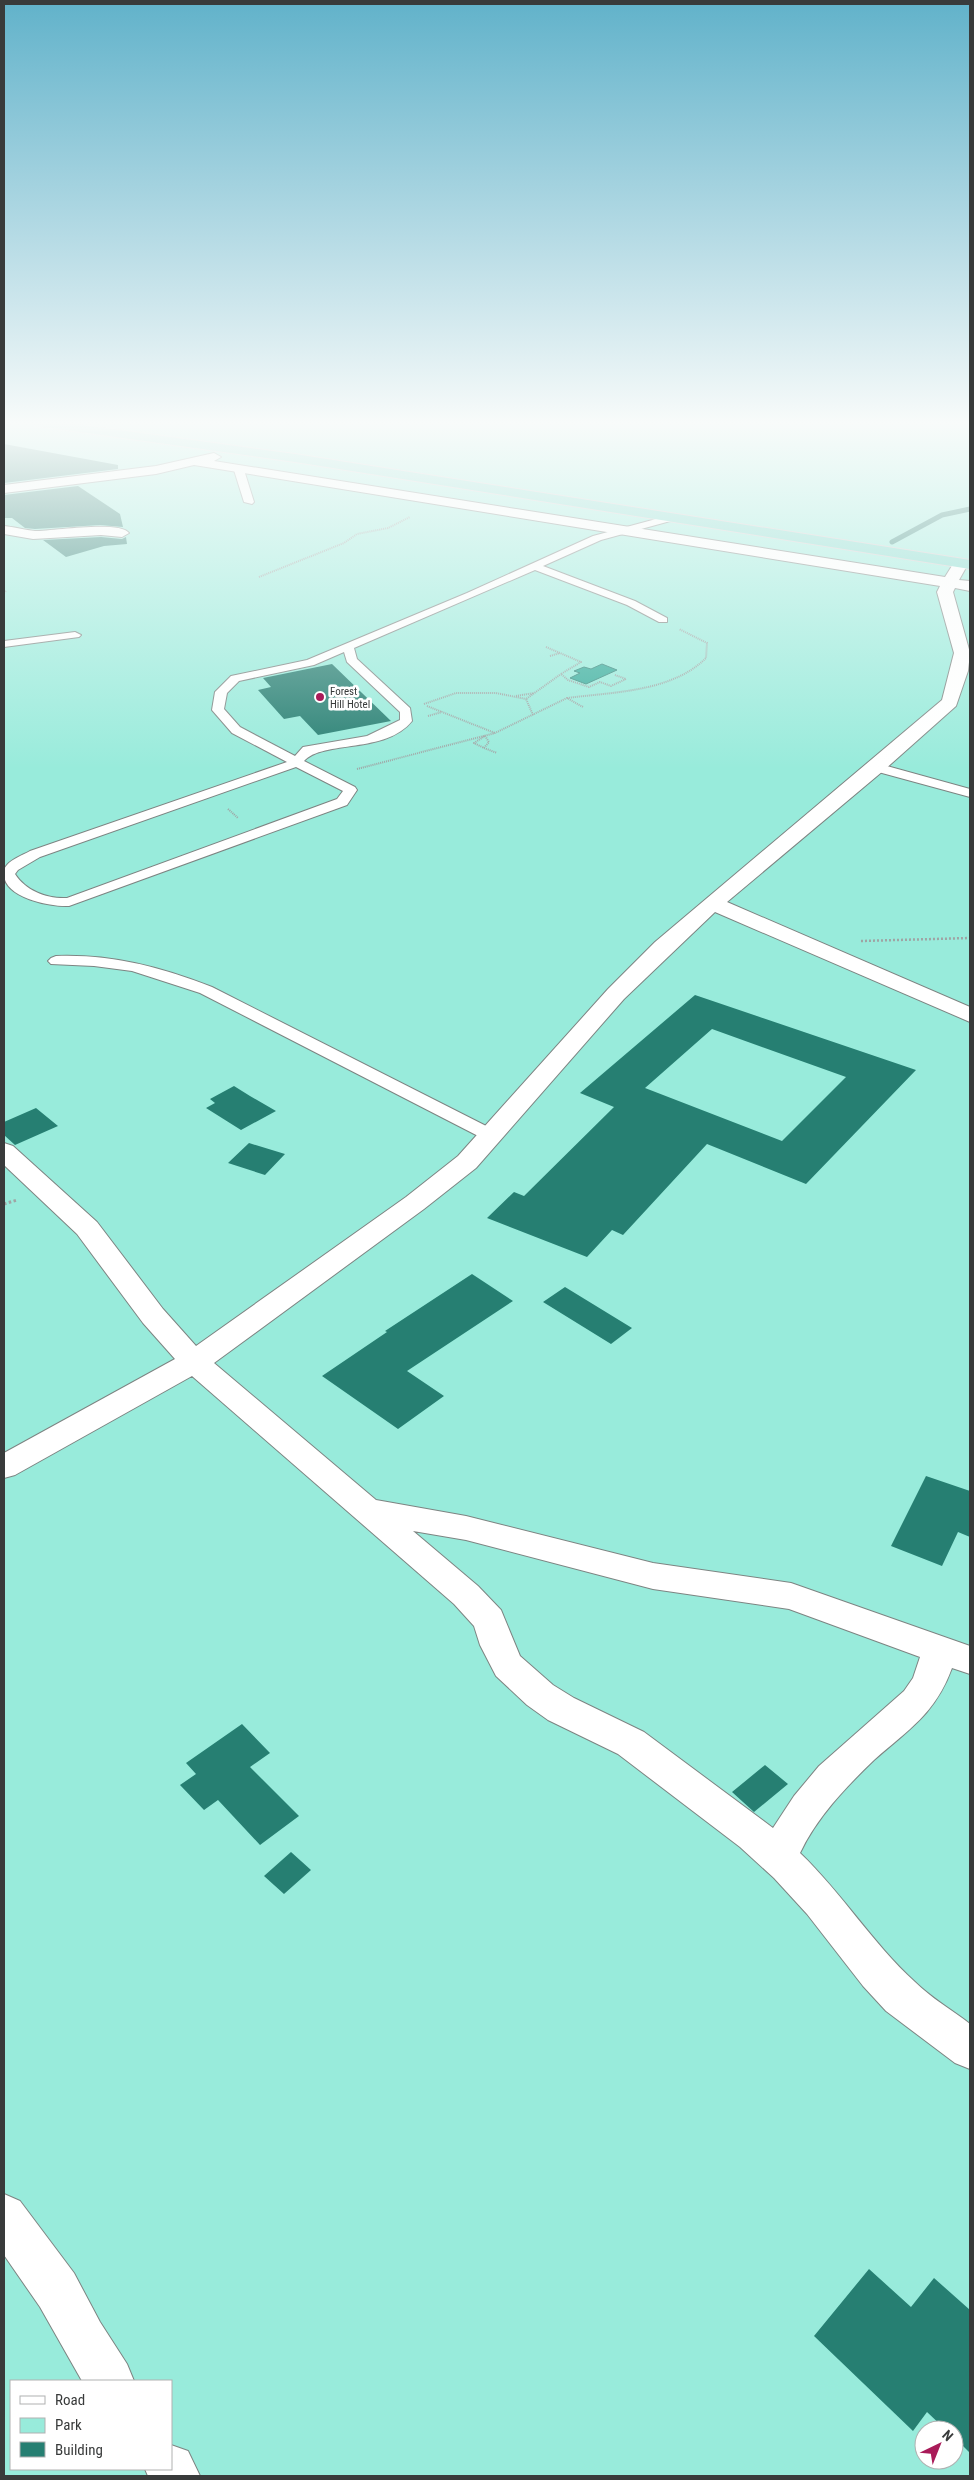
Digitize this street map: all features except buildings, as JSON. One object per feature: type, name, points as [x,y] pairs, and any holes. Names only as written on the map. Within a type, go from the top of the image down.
[{"type":"highway","points":[[774,538],[962,574]]},
{"type":"street","points":[[681,538],[962,574]]},
{"type":"street","points":[[4,1467],[194,1362],[415,1202],[467,1162],[616,994],[712,903],[876,767],[950,702],[962,652],[945,592],[962,574]]},
{"type":"street","points":[[712,903],[970,1015]]},
{"type":"street","points":[[4,1151],[87,1228],[153,1316],[194,1362],[466,1595],[489,1620],[497,1645],[508,1666],[540,1695],[560,1709],[631,1744],[649,1755],[754,1835],[779,1857],[821,1901],[877,1972],[901,1997],[970,2049]]},
{"type":"street","points":[[366,1510],[466,1528],[653,1576],[792,1596],[955,1654],[934,1672],[921,1697],[910,1710],[874,1739],[801,1814],[788,1834],[779,1857]]},
{"type":"street","points":[[4,2217],[57,2290],[83,2339],[109,2380]]},
{"type":"lane","points":[[348,646],[351,660],[406,711],[406,721],[380,737],[306,750],[295,763],[35,854],[12,867],[8,874],[12,882],[46,902],[57,904],[69,902],[342,802],[350,790],[295,763],[236,730],[218,710],[221,692],[235,678],[310,663],[348,646],[536,567],[598,538]]},
{"type":"lane","points":[[536,567],[632,603],[664,620]]},
{"type":"lane","points":[[4,644],[75,635]]},
{"type":"lane","points":[[876,767],[970,793]]},
{"type":"lane","points":[[56,961],[94,960],[172,976],[206,990],[490,1135]]},
{"type":"path","points":[[259,577],[344,543],[352,538]]},
{"type":"path","points":[[325,777],[495,733],[567,698],[655,686],[698,666],[708,648],[707,643],[664,620]]},
{"type":"path","points":[[526,700],[581,662],[546,647]]},
{"type":"path","points":[[550,656],[560,653]]},
{"type":"path","points":[[561,674],[568,680],[589,687],[600,682],[611,686],[626,679],[615,675]]},
{"type":"path","points":[[423,704],[456,693],[496,693],[526,700],[533,715]]},
{"type":"path","points":[[513,696],[534,694]]},
{"type":"path","points":[[567,698],[583,707]]},
{"type":"path","points":[[406,721],[442,712],[495,733]]},
{"type":"path","points":[[484,748],[489,742],[485,736]]},
{"type":"path","points":[[485,736],[474,743],[496,753]]},
{"type":"path","points":[[859,941],[970,938]]},
{"type":"green space","points":[[4,538],[970,538],[970,2476],[4,2476]]},
{"type":"shaded area","points":[[602,664],[617,670],[586,684],[570,678],[580,673],[574,671],[584,667],[591,669]]},
{"type":"waterway","points":[[892,542],[900,538]]},
{"type":"place","name":"Forest Hill Hotel","points":[[320,697]]}]
